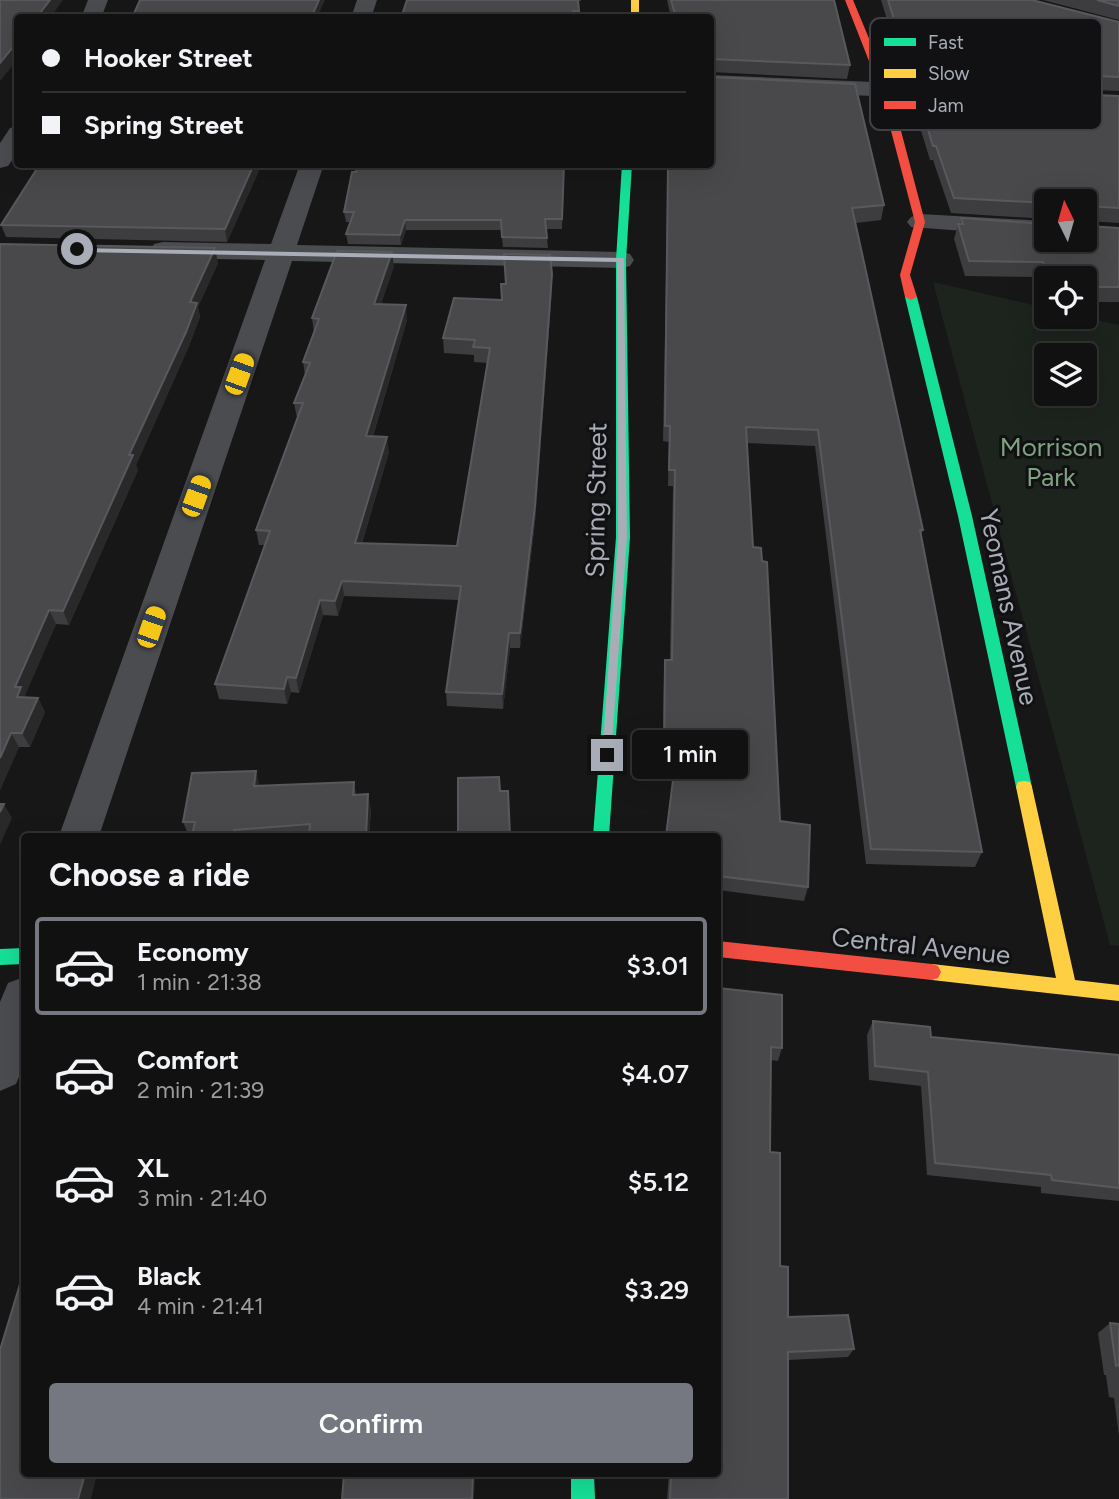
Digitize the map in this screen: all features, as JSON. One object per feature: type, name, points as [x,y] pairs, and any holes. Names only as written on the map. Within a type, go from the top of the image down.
[{"type":"street","points":[[849,0],[870,52]]},
{"type":"street","points":[[714,82],[870,88]]},
{"type":"street","points":[[896,130],[920,222],[1034,228]]},
{"type":"street","points":[[0,161],[14,139]]},
{"type":"street","points":[[80,833],[311,168]]},
{"type":"street","name":"Spring Street","points":[[601,833],[622,537],[621,260],[627,168]]},
{"type":"street","name":"Yeomans Avenue","points":[[920,222],[905,275],[965,516],[1067,986]]},
{"type":"street","points":[[135,250],[621,260]]},
{"type":"street","name":"Central Avenue","points":[[721,949],[1119,993]]},
{"type":"street","points":[[0,957],[21,956]]},
{"type":"street","points":[[0,1069],[21,1006]]},
{"type":"street","points":[[583,1477],[583,1499]]},
{"type":"green space","name":"Morrison Park","points":[[933,282],[1034,305],[1034,329],[1097,329],[1097,320],[1119,325],[1119,946],[1110,945]]},
{"type":"building","points":[[0,0],[50,0],[39,14],[14,14],[14,46],[0,63]]},
{"type":"building","points":[[140,0],[319,0],[313,14],[134,14]]},
{"type":"building","points":[[407,0],[578,0],[579,11],[573,11],[573,14],[402,14]]},
{"type":"building","points":[[671,0],[834,0],[850,65],[714,59],[714,14],[675,14]]},
{"type":"building","points":[[888,0],[1032,0],[1119,22],[1119,77],[1102,76],[1102,18],[894,18]]},
{"type":"building","points":[[1097,0],[1119,0],[1119,6]]},
{"type":"building","points":[[714,77],[855,84],[884,205],[852,208],[923,530],[920,530],[982,852],[871,849],[818,430],[746,427],[753,547],[761,548],[762,561],[767,562],[780,821],[810,825],[808,887],[721,876],[721,833],[666,833],[675,764],[664,763],[665,660],[672,660],[675,470],[669,470],[670,426],[665,426],[668,168],[714,168]]},
{"type":"building","points":[[1102,95],[1119,96],[1119,208],[1097,207],[1097,189],[1034,189],[1034,202],[954,198],[936,146],[933,146],[928,130],[1102,130]]},
{"type":"building","points":[[37,168],[252,168],[225,229],[1,225]]},
{"type":"building","points":[[356,168],[564,168],[562,219],[545,219],[547,238],[502,237],[501,220],[405,220],[400,235],[346,234],[354,212],[344,212],[352,172],[356,172]]},
{"type":"building","points":[[961,218],[1034,223],[1034,252],[1097,252],[1097,227],[1119,228],[1119,287],[1097,287],[1097,266],[969,261],[958,224],[963,224]]},
{"type":"building","points":[[0,244],[215,248],[190,302],[197,303],[186,332],[129,455],[133,455],[63,611],[49,610],[15,687],[21,687],[17,697],[38,698],[22,733],[11,733],[0,758]]},
{"type":"building","points":[[337,251],[392,252],[374,304],[406,305],[366,436],[387,437],[355,543],[457,546],[490,348],[473,347],[475,340],[443,338],[454,298],[502,300],[501,284],[506,284],[504,254],[550,255],[552,274],[535,506],[520,633],[509,633],[502,694],[446,692],[461,586],[342,581],[335,601],[320,600],[296,678],[287,677],[284,689],[215,684],[270,531],[256,530],[303,403],[294,403],[310,363],[303,362],[319,319],[312,318]]},
{"type":"building","points":[[256,771],[254,786],[354,782],[353,795],[368,794],[366,833],[309,833],[310,824],[234,830],[233,833],[193,833],[195,822],[183,822],[192,773]]},
{"type":"building","points":[[499,777],[500,791],[508,791],[510,833],[458,833],[458,778]]},
{"type":"building","points":[[721,988],[782,995],[782,1048],[771,1047],[770,1152],[780,1153],[780,1266],[788,1267],[788,1317],[848,1315],[854,1349],[788,1352],[788,1499],[670,1499],[671,1477],[721,1477]]},
{"type":"building","points":[[873,1021],[930,1027],[931,1037],[1119,1055],[1119,1188],[1052,1180],[1051,1175],[935,1163],[928,1072],[875,1066]]},
{"type":"building","points":[[21,1281],[21,1477],[84,1477],[78,1499],[0,1499],[0,1350]]},
{"type":"building","points":[[1110,1323],[1119,1324],[1119,1365],[1116,1366]]},
{"type":"building","points":[[344,1477],[473,1477],[472,1499],[342,1499]]},
{"type":"traffic: fast","points":[[601,833],[623,537],[621,260],[627,168]]},
{"type":"traffic: fast","points":[[911,297],[965,516],[1024,787]]},
{"type":"traffic: fast","points":[[0,957],[21,956]]},
{"type":"traffic: fast","points":[[583,1477],[583,1499]]},
{"type":"traffic: slow","points":[[635,0],[635,14]]},
{"type":"traffic: slow","points":[[1024,787],[1067,986]]},
{"type":"traffic: slow","points":[[932,972],[1119,993]]},
{"type":"traffic: jam","points":[[849,0],[870,52]]},
{"type":"traffic: jam","points":[[896,130],[920,222],[905,275],[911,297]]},
{"type":"traffic: jam","points":[[721,949],[932,972]]},
{"type":"route","points":[[77,249],[283,251],[621,260],[622,537],[607,755]]}]
